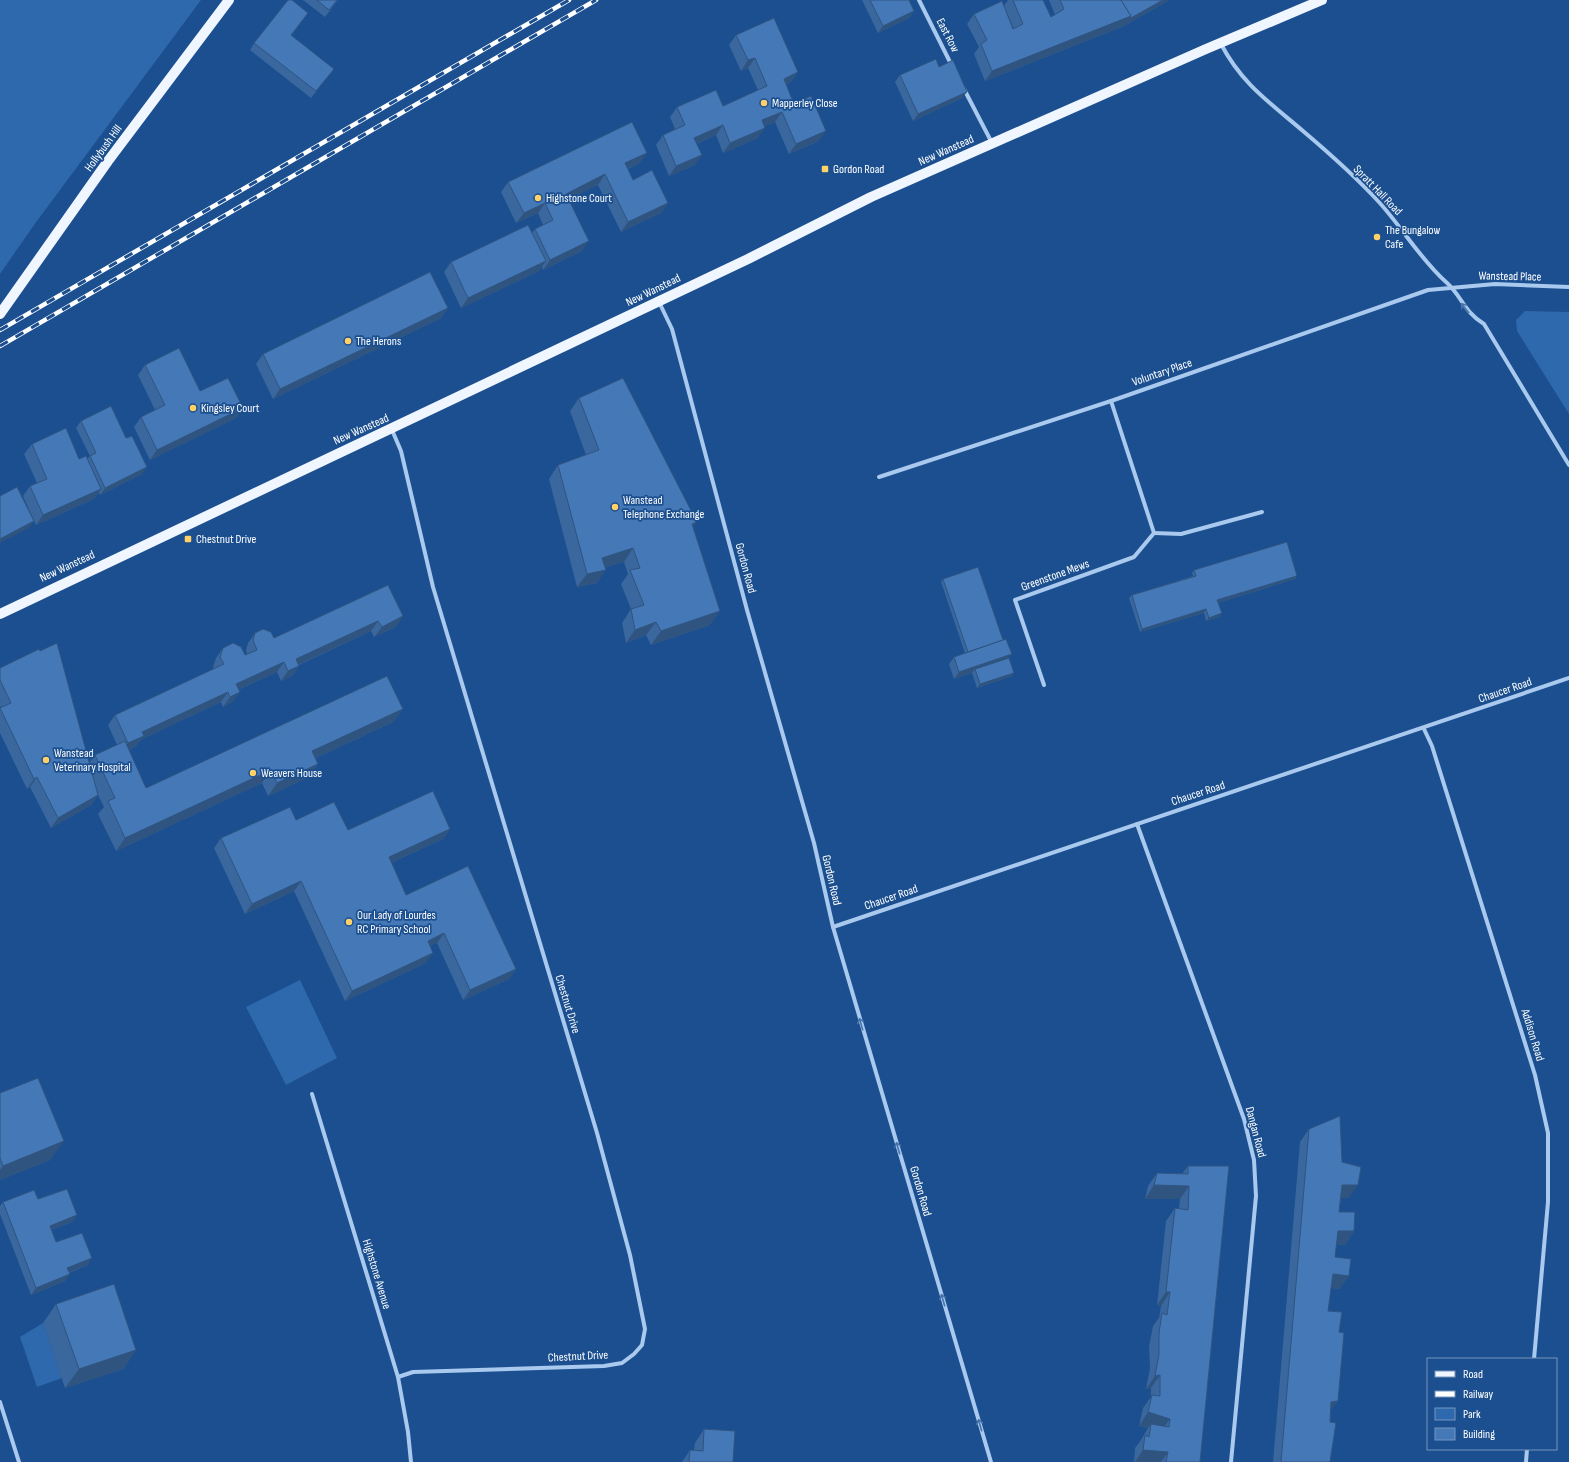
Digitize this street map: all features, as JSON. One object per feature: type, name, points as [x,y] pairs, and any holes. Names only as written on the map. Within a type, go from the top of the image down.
[{"type":"main road","name":"Hollybush Hill","points":[[0,314],[108,162],[229,0]]},
{"type":"main road","name":"New Wanstead","points":[[0,614],[392,430],[659,302],[871,197],[1322,0]]},
{"type":"street","name":"East Row","points":[[919,0],[954,68]]},
{"type":"street","name":"Spratt Hall Road","points":[[1220,44],[1231,63],[1250,86],[1325,150],[1378,201],[1434,271],[1452,287],[1472,317],[1484,324],[1569,465]]},
{"type":"street","points":[[961,82],[992,144]]},
{"type":"street","name":"Wanstead Place","points":[[1452,287],[1495,284],[1569,287]]},
{"type":"street","name":"Voluntary Place","points":[[879,477],[1111,401],[1428,290],[1452,287]]},
{"type":"street","name":"Gordon Road","points":[[659,302],[672,329],[747,610],[814,843],[833,927],[991,1462]]},
{"type":"street","points":[[1111,401],[1154,533],[1181,534],[1262,512]]},
{"type":"street","name":"Chestnut Drive","points":[[392,430],[401,451],[433,587],[598,1140],[630,1255],[645,1329],[642,1345],[634,1354],[622,1363],[604,1366],[412,1372],[398,1377]]},
{"type":"street","name":"Greenstone Mews","points":[[1044,685],[1015,600],[1134,557],[1154,533]]},
{"type":"street","name":"Chaucer Road","points":[[833,927],[1424,729],[1569,678]]},
{"type":"street","name":"Addison Road","points":[[1424,729],[1432,746],[1535,1076],[1548,1133],[1548,1202],[1534,1358]]},
{"type":"street","name":"Dangan Road","points":[[1137,824],[1244,1119],[1254,1160],[1256,1196],[1231,1462]]},
{"type":"street","name":"Highstone Avenue","points":[[312,1094],[398,1377],[408,1432],[411,1462]]},
{"type":"street","points":[[0,1402],[19,1462]]},
{"type":"street","points":[[1526,1462],[1527,1450]]},
{"type":"green space","points":[[0,0],[201,0],[34,225],[0,274]]},
{"type":"green space","points":[[1525,311],[1569,312],[1569,414],[1517,331],[1516,320]]},
{"type":"green space","points":[[300,980],[337,1058],[286,1085],[246,1007]]},
{"type":"green space","points":[[43,1323],[62,1378],[37,1387],[20,1337]]},
{"type":"building","points":[[288,0],[292,0],[308,13],[291,35],[334,69],[316,91],[254,43]]},
{"type":"building","points":[[317,0],[337,0],[329,10]]},
{"type":"building","points":[[870,0],[909,0],[914,11],[883,26]]},
{"type":"building","points":[[1013,0],[1043,0],[1051,17],[1064,9],[1060,0],[1121,0],[1131,16],[992,71],[981,44],[987,40],[974,14],[1002,1],[1013,29],[1023,24]]},
{"type":"building","points":[[1121,0],[1163,0],[1129,19],[1131,16]]},
{"type":"building","name":"Mapperley Close","points":[[774,18],[798,72],[784,79],[794,104],[811,96],[826,131],[796,144],[782,112],[762,120],[765,128],[730,143],[723,125],[694,138],[702,155],[676,166],[663,135],[685,125],[677,107],[716,90],[723,106],[767,86],[755,58],[748,60],[736,35]]},
{"type":"building","points":[[936,59],[939,67],[953,60],[967,92],[918,114],[900,75]]},
{"type":"building","name":"Highstone Court","points":[[632,122],[647,153],[625,163],[633,180],[652,170],[668,203],[628,222],[605,174],[566,194],[589,241],[550,260],[535,229],[553,220],[545,203],[524,213],[508,182]]},
{"type":"building","points":[[528,225],[546,261],[468,298],[451,262]]},
{"type":"building","name":"The Herons","points":[[430,272],[448,308],[280,389],[263,354]]},
{"type":"building","name":"Kingsley Court","points":[[179,348],[200,391],[228,378],[243,408],[157,450],[141,417],[165,405],[145,365]]},
{"type":"building","name":"Wanstead Telephone Exchange","points":[[623,378],[697,522],[692,524],[720,611],[661,631],[656,622],[635,630],[631,609],[644,605],[630,570],[640,568],[633,548],[602,558],[606,570],[587,574],[558,465],[599,450],[579,398]]},
{"type":"building","points":[[111,406],[126,438],[132,436],[147,467],[105,488],[90,456],[96,453],[81,421]]},
{"type":"building","points":[[66,428],[79,459],[86,456],[101,489],[43,515],[30,486],[47,479],[32,444]]},
{"type":"building","points":[[17,487],[34,521],[0,539],[0,496]]},
{"type":"building","points":[[1287,542],[1297,576],[1217,600],[1222,613],[1209,618],[1206,609],[1142,629],[1132,595],[1196,576],[1194,570]]},
{"type":"building","points":[[978,567],[1003,640],[968,652],[943,579]]},
{"type":"building","points":[[388,585],[403,616],[382,627],[378,621],[296,659],[299,666],[288,671],[284,662],[236,684],[240,692],[230,697],[228,692],[142,732],[144,736],[128,743],[115,715],[224,664],[220,657],[223,648],[233,643],[241,647],[245,655],[257,650],[253,640],[255,633],[263,629],[271,632],[274,638]]},
{"type":"building","points":[[1006,639],[1012,654],[959,672],[954,657]]},
{"type":"building","name":"Wanstead Veterinary Hospital","points":[[57,643],[98,795],[58,818],[37,777],[34,779],[0,708],[11,703],[0,680],[0,668],[39,649],[40,651]]},
{"type":"building","points":[[1009,658],[1014,673],[980,684],[975,669]]},
{"type":"building","name":"Weavers House","points":[[387,676],[403,709],[312,751],[318,764],[277,783],[271,770],[125,838],[108,801],[115,798],[95,755],[125,741],[146,788]]},
{"type":"building","points":[[433,791],[450,829],[389,857],[406,895],[468,866],[516,969],[470,990],[444,933],[428,941],[433,953],[352,991],[301,881],[252,904],[221,838],[290,807],[296,820],[334,802],[348,830]]},
{"type":"building","points":[[38,1078],[64,1141],[3,1166],[0,1158],[0,1093]]},
{"type":"building","points":[[1340,1116],[1342,1162],[1361,1167],[1358,1185],[1342,1185],[1339,1212],[1355,1212],[1354,1231],[1338,1231],[1335,1257],[1351,1259],[1349,1276],[1333,1274],[1328,1311],[1342,1312],[1339,1332],[1344,1333],[1338,1401],[1331,1402],[1330,1422],[1336,1423],[1330,1462],[1281,1462],[1309,1129]]},
{"type":"building","points":[[1188,1166],[1229,1166],[1200,1462],[1166,1462],[1168,1452],[1143,1450],[1145,1435],[1149,1437],[1151,1424],[1169,1427],[1170,1419],[1148,1412],[1152,1395],[1160,1396],[1160,1375],[1155,1376],[1159,1355],[1159,1333],[1162,1313],[1167,1315],[1170,1292],[1166,1292],[1175,1208],[1188,1210],[1189,1186],[1154,1185],[1157,1173],[1188,1174]]},
{"type":"building","points":[[67,1189],[77,1215],[50,1226],[56,1242],[82,1233],[92,1258],[67,1268],[70,1274],[36,1288],[3,1202],[34,1190],[38,1199]]},
{"type":"building","points":[[114,1284],[136,1350],[79,1369],[56,1304]]},
{"type":"building","points":[[704,1429],[735,1431],[733,1462],[689,1462],[690,1450],[703,1451]]},
{"type":"railway","points":[[0,330],[569,0]]},
{"type":"railway","points":[[0,346],[596,0]]},
{"type":"place","name":"Mapperley Close","points":[[764,103]]},
{"type":"place","name":"Gordon Road","points":[[825,169]]},
{"type":"place","name":"Highstone Court","points":[[538,198]]},
{"type":"place","name":"The Bungalow Cafe","points":[[1377,237]]},
{"type":"place","name":"The Herons","points":[[348,341]]},
{"type":"place","name":"Kingsley Court","points":[[193,408]]},
{"type":"place","name":"Wanstead Telephone Exchange","points":[[615,507]]},
{"type":"place","name":"Chestnut Drive","points":[[188,539]]},
{"type":"place","name":"Wanstead Veterinary Hospital","points":[[46,760]]},
{"type":"place","name":"Weavers House","points":[[253,773]]},
{"type":"place","name":"Our Lady of Lourdes RC Primary School","points":[[349,922]]}]
